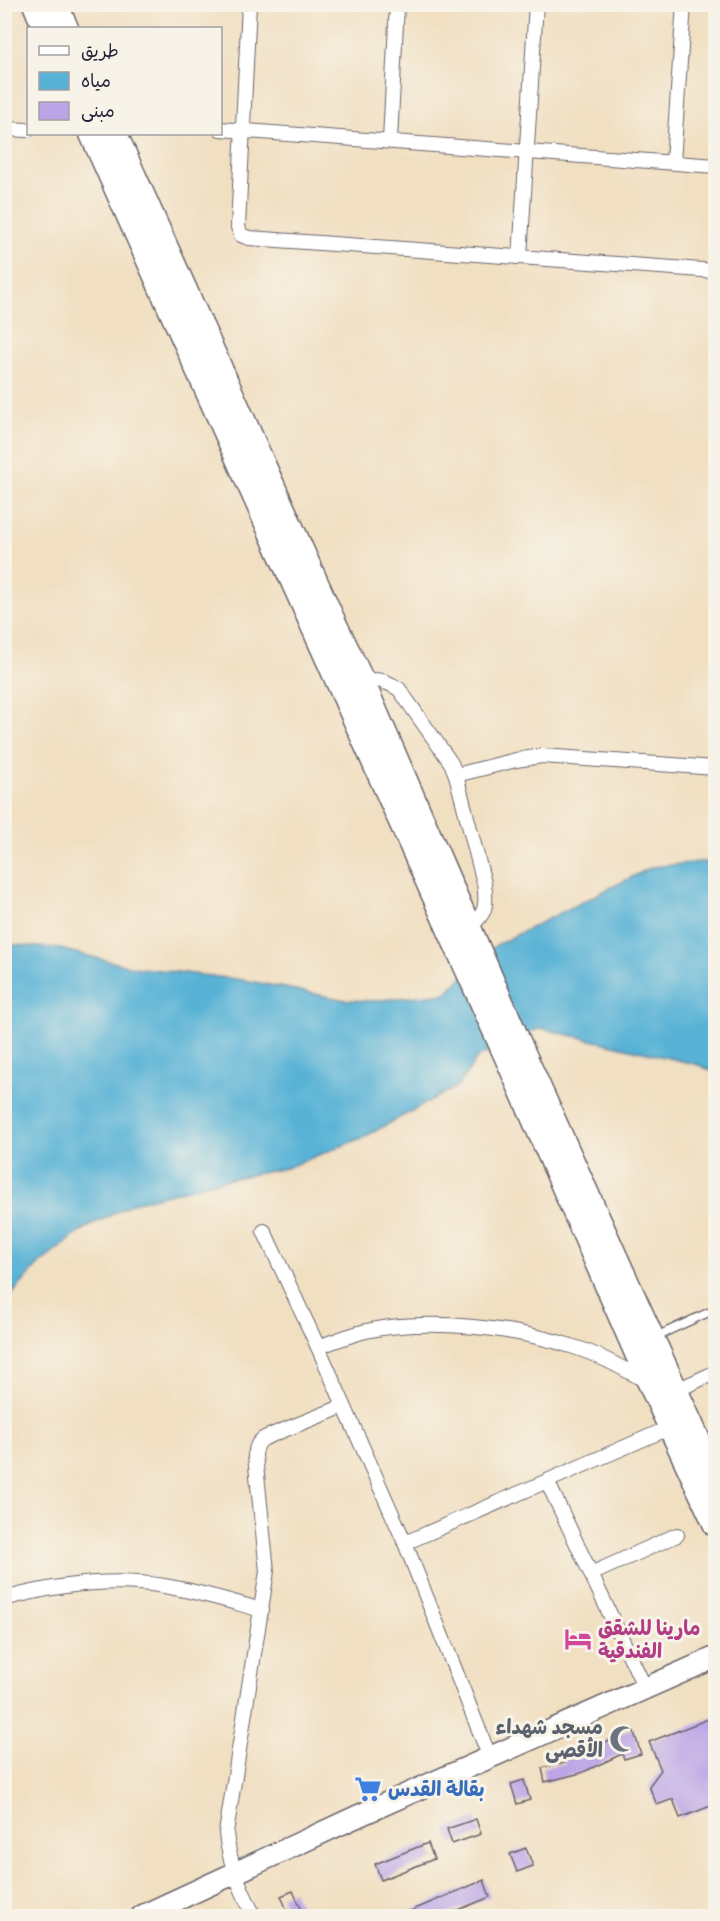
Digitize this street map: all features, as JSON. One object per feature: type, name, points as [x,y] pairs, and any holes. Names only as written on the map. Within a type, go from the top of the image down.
[{"type":"highway","points":[[34,4],[45,27]]},
{"type":"highway","points":[[55,4],[66,27]]},
{"type":"highway","points":[[92,135],[467,939]]},
{"type":"highway","points":[[115,135],[362,681],[517,1058],[601,1249],[650,1383],[716,1525]]},
{"type":"highway","points":[[601,1249],[652,1338],[716,1480]]},
{"type":"main road","points":[[142,1917],[234,1873],[716,1657]]},
{"type":"street","points":[[249,4],[238,227],[241,235],[716,271]]},
{"type":"street","points":[[390,140],[397,4]]},
{"type":"street","points":[[520,257],[536,4]]},
{"type":"street","points":[[673,162],[684,4]]},
{"type":"street","points":[[4,129],[27,130]]},
{"type":"street","points":[[222,129],[716,166]]},
{"type":"street","points":[[362,681],[374,679],[387,682],[399,689],[451,763],[456,775],[486,898],[481,918],[467,939]]},
{"type":"street","points":[[456,775],[542,756],[716,768]]},
{"type":"street","points":[[264,1232],[405,1543],[490,1758]]},
{"type":"street","points":[[318,1347],[364,1332],[386,1328],[419,1325],[478,1328],[533,1336],[576,1347],[606,1359],[650,1383]]},
{"type":"street","points":[[675,1391],[716,1372]]},
{"type":"street","points":[[254,1917],[234,1873],[226,1833],[267,1571],[256,1469],[256,1447],[260,1440],[344,1406]]},
{"type":"street","points":[[405,1543],[671,1427]]},
{"type":"street","points":[[547,1481],[645,1688]]},
{"type":"street","points":[[591,1574],[676,1535]]},
{"type":"street","points":[[4,1599],[68,1585],[116,1582],[163,1586],[262,1610]]},
{"type":"lane","points":[[652,1338],[716,1309]]},
{"type":"water","points":[[715,862],[715,1073],[699,1065],[540,1028],[478,1057],[458,1086],[364,1137],[286,1168],[214,1182],[133,1203],[81,1231],[39,1264],[5,1302],[5,944],[60,949],[133,967],[244,980],[346,1000],[373,1001],[446,993],[496,945],[652,867]]},
{"type":"building","points":[[716,1716],[716,1804],[680,1818],[673,1799],[657,1805],[649,1786],[661,1770],[649,1742]]},
{"type":"building","points":[[633,1729],[641,1754],[624,1759],[622,1754],[581,1773],[545,1782],[542,1768],[565,1763],[564,1760],[617,1737],[616,1734]]},
{"type":"building","points":[[524,1780],[530,1800],[517,1804],[511,1784]]},
{"type":"building","points":[[476,1819],[481,1834],[452,1844],[447,1829]]},
{"type":"building","points":[[428,1843],[434,1859],[381,1880],[375,1864]]},
{"type":"building","points":[[526,1848],[533,1866],[517,1872],[510,1854]]},
{"type":"building","points":[[484,1880],[490,1897],[441,1917],[396,1917]]},
{"type":"building","points":[[293,1891],[303,1913],[290,1917],[281,1896]]},
{"type":"place","name":"مارينا للشقق الفندقية","points":[[578,1639]]},
{"type":"place","name":"مسجد شهداء الأقصى","points":[[623,1739]]},
{"type":"place","name":"بقالة القدس","points":[[368,1789]]}]
